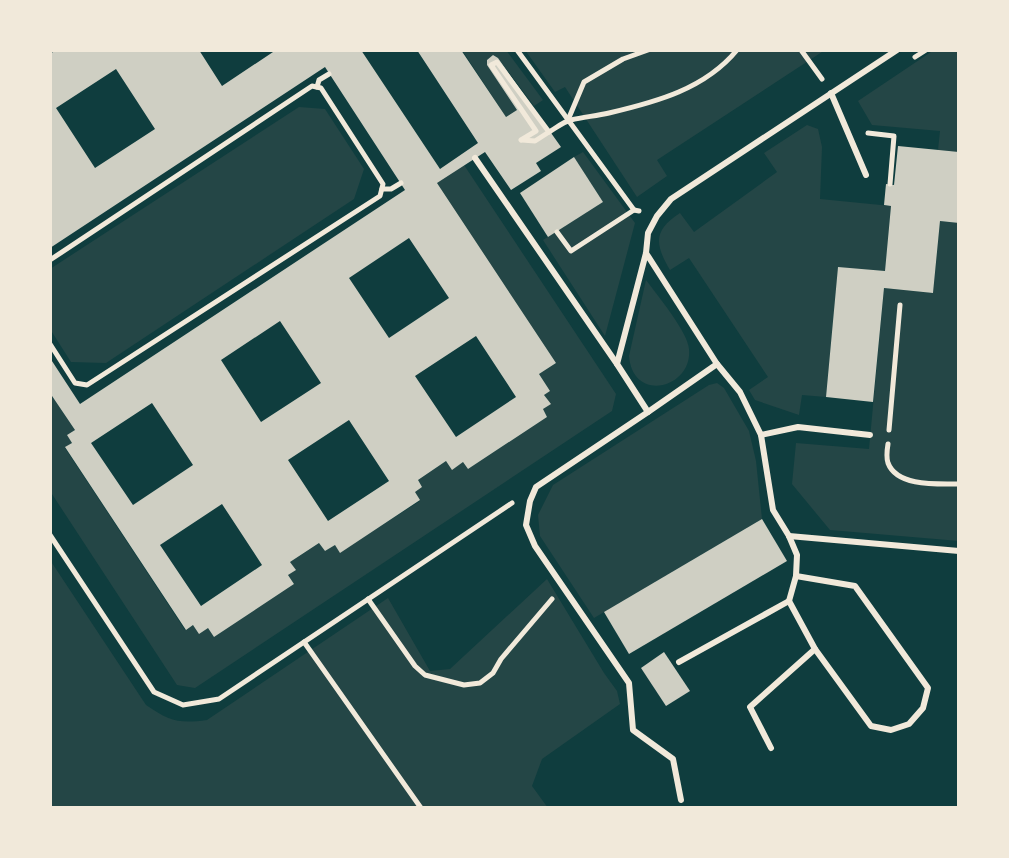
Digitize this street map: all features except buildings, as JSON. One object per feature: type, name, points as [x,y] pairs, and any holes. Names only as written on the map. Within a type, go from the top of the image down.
[{"type":"lane","points":[[617,364],[646,253],[648,233],[671,199],[897,50]]},
{"type":"lane","points":[[831,93],[866,175]]},
{"type":"lane","points":[[475,158],[648,412]]},
{"type":"lane","points":[[646,253],[717,364],[740,392],[761,435],[773,510],[797,555],[796,576],[789,601],[815,649],[871,726],[891,730],[909,724],[923,708],[928,688],[855,586],[796,576]]},
{"type":"lane","points":[[681,800],[673,759],[633,730],[629,683],[535,546],[526,525],[536,487],[717,364]]},
{"type":"lane","points":[[761,435],[798,427],[870,435]]},
{"type":"lane","points":[[789,536],[959,551]]},
{"type":"lane","points":[[679,662],[789,601]]},
{"type":"lane","points":[[771,748],[750,707],[815,649]]},
{"type":"path","points":[[517,50],[634,210],[657,216]]},
{"type":"path","points":[[568,120],[584,82],[623,59],[648,50]]},
{"type":"path","points":[[549,132],[497,62],[491,65],[536,131],[521,140],[535,141],[568,120],[632,108],[675,94],[707,79],[726,64],[737,50]]},
{"type":"path","points":[[801,50],[831,93]]},
{"type":"path","points":[[913,58],[926,50]]},
{"type":"path","points":[[316,87],[319,80],[329,74]]},
{"type":"path","points":[[50,260],[312,86],[321,88],[383,184],[380,196],[87,385],[75,383],[50,344]]},
{"type":"path","points":[[864,133],[894,136],[892,182]]},
{"type":"path","points":[[382,189],[391,189],[401,183]]},
{"type":"path","points":[[557,232],[571,251],[634,210]]},
{"type":"path","points":[[900,305],[886,460],[892,472],[915,483],[959,484]]},
{"type":"path","points":[[50,535],[154,692],[183,705],[219,699],[536,487]]},
{"type":"path","points":[[368,599],[415,666],[425,675],[464,685],[480,683],[493,673],[501,659],[550,601],[565,590]]},
{"type":"path","points":[[304,642],[421,808]]},
{"type":"shaded area","points":[[462,50],[506,50],[543,100],[534,106],[493,55],[487,60],[487,65],[517,110],[506,117]]},
{"type":"shaded area","points":[[525,50],[825,50],[657,160],[667,176],[637,197],[565,87],[555,92]]},
{"type":"shaded area","points":[[934,50],[959,50],[959,152],[938,150],[940,131],[872,125],[858,101]]},
{"type":"shaded area","points":[[299,107],[325,109],[364,169],[354,199],[106,363],[71,362],[50,329],[50,269]]},
{"type":"shaded area","points":[[807,125],[818,129],[822,147],[820,199],[891,206],[885,271],[838,268],[826,397],[802,395],[799,415],[755,400],[749,390],[768,377],[689,258],[670,270],[661,252],[659,238],[665,225],[680,213],[694,232],[777,172],[764,153]]},
{"type":"shaded area","points":[[583,152],[635,223],[605,336],[543,240],[603,202],[574,157]]},
{"type":"shaded area","points":[[464,165],[616,394],[612,411],[195,688],[177,685],[50,491],[50,393],[75,430],[67,435],[72,443],[65,448],[185,630],[193,625],[208,628],[214,637],[294,584],[288,575],[295,570],[290,562],[319,543],[325,551],[335,545],[340,552],[420,501],[415,492],[418,480],[446,461],[452,469],[463,462],[468,469],[547,417],[543,409],[550,404],[544,395],[550,391],[539,374],[556,363],[437,183]]},
{"type":"shaded area","points":[[940,221],[959,223],[959,541],[830,530],[792,484],[796,443],[869,449],[884,288],[933,293]]},
{"type":"shaded area","points":[[646,280],[678,324],[689,349],[688,362],[682,373],[662,385],[641,381],[633,371],[629,356]]},
{"type":"shaded area","points":[[717,383],[724,388],[749,431],[756,461],[762,519],[594,618],[540,536],[538,515],[553,485],[709,385]]},
{"type":"shaded area","points":[[50,560],[146,705],[175,720],[207,720],[388,598],[430,671],[450,669],[547,579],[617,691],[620,704],[542,759],[532,786],[548,808],[50,808]]}]
